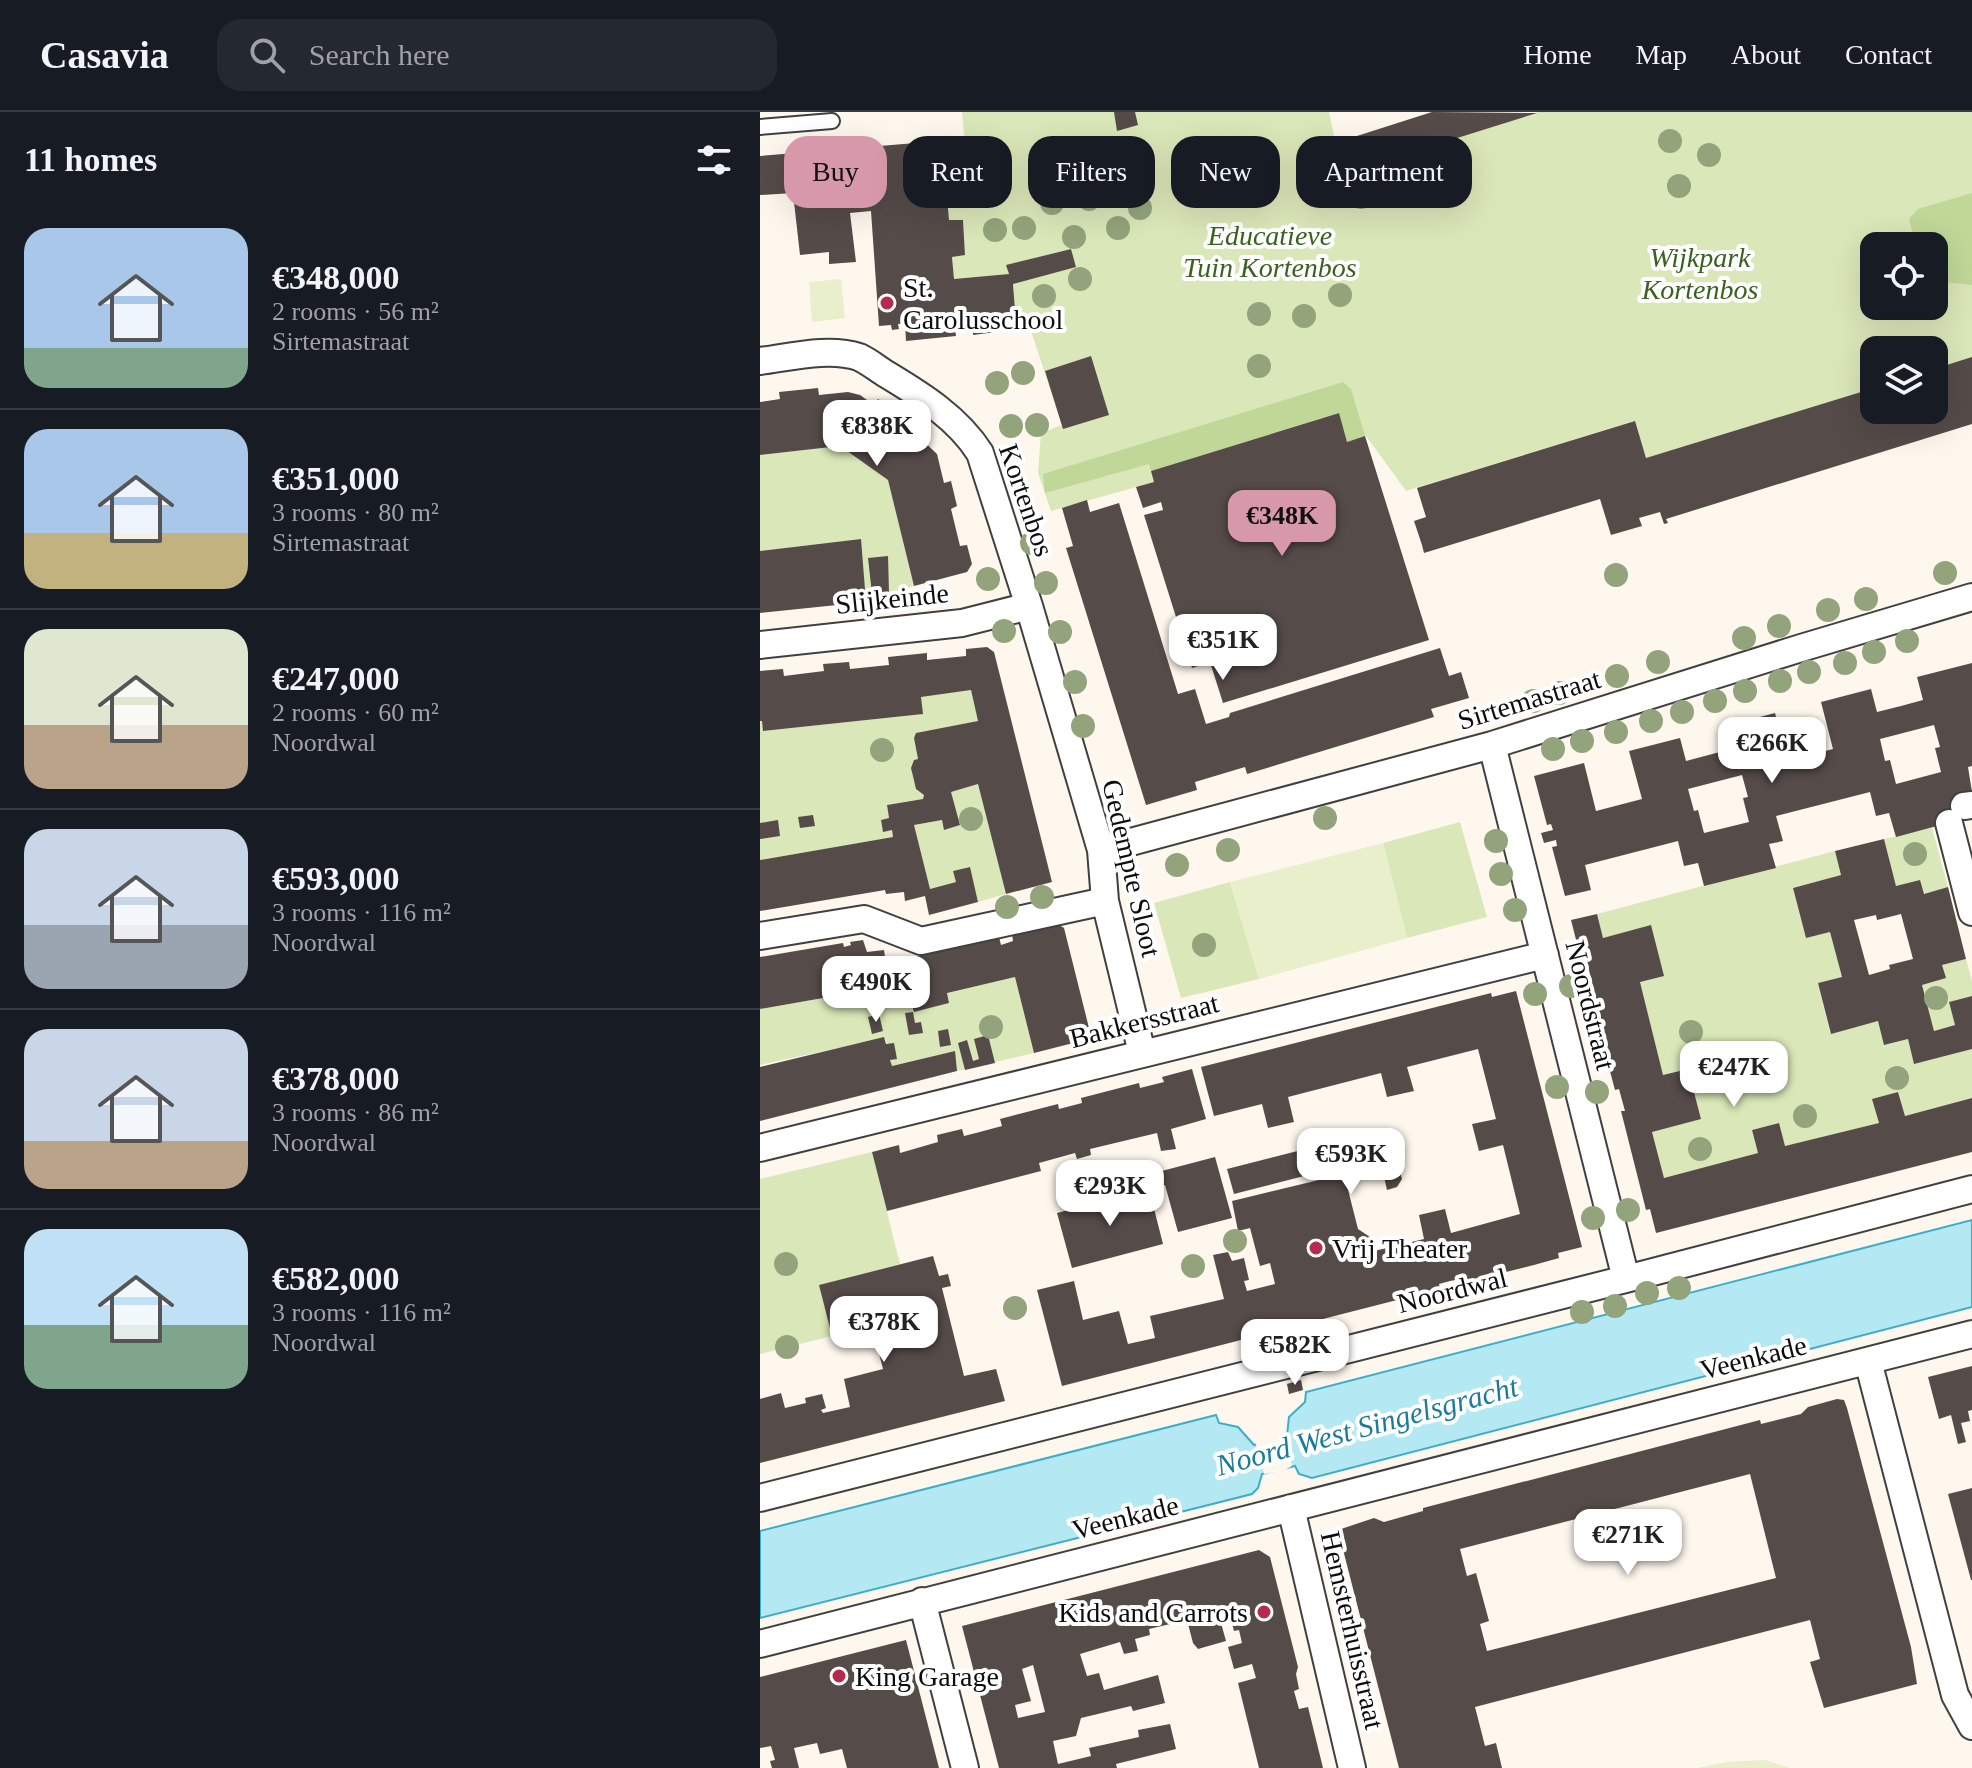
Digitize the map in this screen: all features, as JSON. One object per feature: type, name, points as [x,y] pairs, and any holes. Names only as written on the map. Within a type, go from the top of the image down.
[{"type":"street","name":"Kortenbos","points":[[760,361],[830,353],[860,357],[916,392],[969,436],[980,453],[1029,606]]},
{"type":"street","name":"Sirtemastraat","points":[[1101,850],[1492,745],[1972,597]]},
{"type":"street","name":"Slijkeinde","points":[[760,645],[962,623],[1029,606]]},
{"type":"street","name":"Gedempte Sloot","points":[[1029,606],[1101,850],[1105,901],[1142,1053]]},
{"type":"street","name":"Noordstraat","points":[[1492,745],[1626,1279]]},
{"type":"street","points":[[1962,811],[1972,912]]},
{"type":"street","points":[[760,936],[864,919],[921,941],[1105,901]]},
{"type":"street","name":"Bakkersstraat","points":[[760,1148],[1545,955]]},
{"type":"street","name":"Noordwal","points":[[760,1498],[1972,1189]]},
{"type":"street","name":"Veenkade","points":[[760,1644],[1972,1334]]},
{"type":"street","points":[[1868,1361],[1955,1695],[1972,1726]]},
{"type":"street","name":"Hemsterhuisstraat","points":[[1291,1508],[1352,1768]]},
{"type":"street","points":[[922,1601],[965,1768]]},
{"type":"lane","points":[[760,127],[832,121]]},
{"type":"green space","name":"Wijkpark Kortenbos","points":[[962,112],[1329,112],[1334,136],[1296,136],[1296,208],[1472,208],[1472,136],[1463,136],[1539,112],[1972,112],[1972,358],[1948,365],[1948,336],[1860,336],[1860,392],[1646,458],[1634,421],[1406,491],[1366,436],[1347,442],[1338,413],[1152,471],[1154,482],[1051,511],[1038,473],[1041,433],[1062,425],[1028,322],[1016,323],[1013,284],[1076,266],[1070,249],[1007,265],[1009,274],[954,279],[952,257],[965,254],[963,220],[949,220],[948,208],[1012,208],[1012,136],[964,136]]},
{"type":"green space","points":[[1972,193],[1972,285],[1948,282],[1948,232],[1912,232],[1909,219],[1918,209]]},
{"type":"green space","points":[[841,279],[845,318],[812,322],[809,282]]},
{"type":"green space","points":[[1343,382],[1351,389],[1365,436],[1347,442],[1338,413],[1151,471],[1149,464],[1045,493],[1043,474]]},
{"type":"green space","points":[[840,446],[888,480],[914,586],[866,602],[860,539],[760,551],[760,455]]},
{"type":"green space","points":[[971,690],[978,721],[916,734],[918,759],[914,760],[912,770],[915,784],[924,795],[923,799],[887,805],[889,818],[881,820],[883,831],[892,830],[893,837],[760,860],[760,721],[764,731],[922,714],[921,697]]},
{"type":"green space","points":[[978,784],[1006,894],[978,902],[969,867],[953,871],[956,882],[930,889],[914,825],[942,820],[944,830],[959,825],[951,792]]},
{"type":"green space","points":[[1460,822],[1487,917],[1407,938],[1383,843]]},
{"type":"green space","points":[[1932,828],[1948,887],[1924,894],[1896,886],[1884,839]]},
{"type":"green space","points":[[1383,843],[1407,938],[1259,979],[1230,882]]},
{"type":"green space","points":[[1835,851],[1841,875],[1793,888],[1806,938],[1830,932],[1842,977],[1818,983],[1830,1033],[1878,1021],[1885,1045],[1908,1039],[1915,1063],[1972,1049],[1972,1098],[1905,1116],[1898,1092],[1873,1099],[1879,1123],[1785,1146],[1778,1123],[1752,1130],[1758,1153],[1664,1178],[1652,1132],[1701,1118],[1688,1069],[1663,1075],[1640,982],[1650,926],[1603,938],[1597,914]]},
{"type":"green space","points":[[1230,882],[1259,979],[1181,998],[1154,903]]},
{"type":"green space","points":[[1966,959],[1972,981],[1972,996],[1949,1002],[1955,1025],[1934,1031],[1922,985],[1945,978],[1942,965]]},
{"type":"green space","points":[[1015,977],[1034,1053],[957,1071],[954,1051],[892,1066],[890,1060],[897,1058],[884,1038],[760,1065],[760,1009],[874,989],[876,998],[895,995],[897,1007],[912,1005],[914,1012],[949,1003],[947,992]]},
{"type":"green space","points":[[872,1152],[900,1264],[820,1285],[832,1336],[760,1354],[760,1179]]},
{"type":"green space","points":[[1765,1760],[1790,1768],[1697,1768],[1727,1762]]},
{"type":"water","name":"Noord West Singelsgracht","points":[[1972,1220],[1972,1307],[1312,1478],[1299,1474],[1295,1466],[1262,1474],[1258,1488],[1252,1494],[760,1618],[760,1531],[1216,1415],[1219,1423],[1238,1427],[1254,1445],[1287,1436],[1289,1417],[1305,1402],[1306,1392]]},
{"type":"pier","points":[[1283,1433],[1292,1466],[1264,1474],[1255,1441]]},
{"type":"building","points":[[1114,112],[1135,112],[1138,125],[1117,131]]},
{"type":"building","points":[[1432,112],[1537,113],[1463,136],[1357,136]]},
{"type":"building","points":[[903,144],[903,208],[948,208],[949,220],[963,220],[965,255],[952,257],[954,279],[1009,274],[1006,265],[1071,249],[1076,267],[1013,284],[1016,323],[995,325],[996,332],[973,335],[973,327],[955,329],[956,336],[906,341],[905,323],[898,324],[899,329],[892,330],[891,325],[879,326],[871,211],[850,213],[856,262],[829,264],[829,252],[800,255],[795,208],[887,208],[887,145]]},
{"type":"building","points":[[784,154],[784,194],[760,195],[760,156]]},
{"type":"building","points":[[1091,356],[1109,415],[1063,429],[1045,371]]},
{"type":"building","points":[[1972,357],[1972,424],[1666,519],[1668,523],[1664,524],[1660,512],[1639,518],[1642,526],[1611,535],[1600,499],[1424,553],[1414,521],[1426,517],[1417,488],[1635,421],[1646,458],[1860,392],[1860,424],[1948,424],[1948,365]]},
{"type":"building","points":[[818,388],[819,395],[848,392],[860,395],[874,405],[878,399],[921,428],[916,434],[937,454],[944,483],[951,481],[957,506],[951,509],[960,546],[967,545],[972,564],[967,572],[914,586],[888,480],[840,446],[760,455],[760,402],[780,399],[779,392]]},
{"type":"building","points":[[1339,413],[1347,442],[1365,436],[1429,640],[1223,703],[1210,662],[1192,668],[1144,515],[1163,510],[1161,502],[1143,508],[1136,487],[1154,482],[1151,471]]},
{"type":"building","points":[[1087,500],[1090,512],[1119,503],[1178,694],[1195,689],[1206,724],[1229,717],[1230,713],[1440,648],[1449,676],[1461,672],[1469,698],[1431,709],[1434,717],[1247,774],[1245,767],[1195,782],[1197,790],[1146,805],[1066,548],[1073,546],[1062,508]]},
{"type":"building","points":[[861,539],[866,602],[760,613],[760,551]]},
{"type":"building","points":[[888,556],[889,592],[872,594],[868,558]]},
{"type":"building","points":[[987,647],[994,652],[1052,882],[1006,894],[978,784],[951,792],[960,825],[944,830],[942,820],[914,825],[930,889],[956,882],[953,871],[970,867],[978,902],[929,915],[925,896],[905,901],[904,892],[886,894],[885,890],[760,911],[760,860],[893,837],[892,830],[883,832],[881,820],[889,818],[887,805],[923,799],[924,795],[916,789],[911,768],[914,760],[918,759],[916,733],[978,721],[971,690],[921,697],[923,714],[763,731],[760,721],[760,671],[783,669],[784,676],[824,671],[823,664],[849,662],[850,669],[889,665],[888,657],[927,653],[927,660],[966,656],[966,649]]},
{"type":"building","points":[[1972,663],[1972,766],[1968,767],[1972,792],[1961,794],[1967,818],[1896,837],[1889,813],[1876,816],[1870,792],[1776,816],[1783,841],[1769,844],[1776,868],[1704,886],[1698,863],[1684,866],[1678,841],[1585,865],[1591,890],[1565,896],[1552,847],[1557,846],[1556,840],[1544,843],[1541,833],[1553,830],[1551,824],[1547,825],[1534,776],[1584,763],[1596,811],[1642,799],[1629,751],[1680,738],[1686,761],[1731,749],[1725,726],[1775,713],[1788,761],[1833,749],[1821,702],[1871,689],[1877,712],[1901,706],[1923,700],[1917,677]],"holes":[[[1934,725],[1940,747],[1935,748],[1941,772],[1896,784],[1890,760],[1885,761],[1880,739]],[[1742,775],[1748,797],[1743,798],[1749,822],[1704,833],[1688,789]]]},
{"type":"building","points":[[813,815],[815,826],[800,828],[798,817]]},
{"type":"building","points":[[778,820],[780,836],[760,839],[760,823]]},
{"type":"building","points":[[1884,839],[1896,886],[1920,880],[1924,894],[1948,887],[1966,959],[1942,965],[1946,978],[1922,985],[1934,1031],[1955,1025],[1949,1002],[1972,996],[1972,1049],[1914,1064],[1908,1039],[1884,1045],[1878,1021],[1831,1034],[1818,983],[1842,977],[1830,932],[1806,938],[1793,888],[1841,875],[1835,851]],"holes":[[[1901,914],[1913,959],[1889,965],[1890,969],[1869,975],[1854,920],[1876,915],[1877,920]]]},
{"type":"building","points":[[1597,914],[1603,938],[1651,925],[1664,976],[1640,982],[1663,1075],[1688,1069],[1701,1119],[1652,1132],[1664,1178],[1758,1153],[1752,1130],[1779,1123],[1785,1146],[1879,1123],[1872,1099],[1898,1092],[1905,1116],[1972,1098],[1972,1152],[1656,1233],[1650,1209],[1646,1210],[1621,1111],[1625,1111],[1619,1089],[1615,1090],[1589,992],[1594,991],[1589,970],[1584,971],[1571,920]]},
{"type":"building","points":[[1056,923],[1064,928],[1090,1032],[1085,1040],[1034,1053],[1015,977],[947,993],[949,1003],[914,1012],[912,1005],[897,1008],[895,995],[875,998],[874,989],[760,1009],[760,957],[843,943],[844,947],[851,945],[850,942],[863,940],[867,952],[884,950],[886,964],[999,937],[1001,945],[1013,941],[1012,934]]},
{"type":"building","points":[[1516,991],[1582,1247],[1558,1253],[1559,1258],[1534,1265],[1462,1283],[1461,1279],[1450,1281],[1439,1284],[1440,1289],[1062,1386],[1037,1290],[1074,1281],[1083,1320],[1119,1311],[1128,1344],[1155,1338],[1150,1316],[1224,1299],[1213,1255],[1228,1252],[1232,1261],[1244,1258],[1249,1280],[1244,1281],[1247,1291],[1275,1284],[1270,1263],[1260,1266],[1250,1228],[1238,1231],[1232,1201],[1344,1174],[1358,1229],[1370,1237],[1341,1248],[1341,1259],[1424,1239],[1419,1215],[1445,1209],[1451,1233],[1520,1214],[1503,1145],[1479,1151],[1472,1124],[1496,1119],[1478,1049],[1407,1067],[1414,1091],[1387,1097],[1381,1073],[1288,1097],[1294,1122],[1268,1128],[1262,1104],[1214,1116],[1201,1067],[1491,993],[1492,997]]},
{"type":"building","points":[[913,1012],[915,1023],[921,1022],[923,1033],[909,1035],[905,1013]]},
{"type":"building","points":[[879,1014],[883,1031],[872,1034],[868,1017]]},
{"type":"building","points":[[948,1029],[951,1045],[940,1047],[938,1031]]},
{"type":"building","points":[[988,1035],[995,1063],[965,1070],[958,1043],[967,1040],[973,1061],[979,1059],[974,1039]]},
{"type":"building","points":[[884,1037],[886,1044],[894,1043],[897,1059],[890,1060],[892,1066],[955,1051],[957,1071],[760,1121],[760,1067]]},
{"type":"building","points":[[1192,1069],[1206,1119],[1171,1129],[1176,1149],[1161,1151],[1157,1133],[1090,1149],[1091,1155],[1077,1159],[1075,1153],[1039,1163],[1041,1171],[887,1211],[872,1152],[899,1145],[900,1153],[938,1142],[937,1135],[962,1129],[964,1136],[976,1133],[1002,1126],[1000,1119],[1058,1104],[1059,1109],[1082,1103],[1081,1098],[1139,1083],[1140,1088],[1164,1082],[1162,1077]]},
{"type":"building","points":[[1337,1141],[1343,1166],[1234,1194],[1227,1169]]},
{"type":"building","points":[[1215,1157],[1232,1218],[1178,1232],[1165,1185],[1162,1186],[1158,1172]]},
{"type":"building","points":[[1398,1164],[1402,1179],[1397,1187],[1387,1190],[1382,1168]]},
{"type":"building","points":[[1149,1189],[1163,1244],[1072,1268],[1057,1213]]},
{"type":"building","points":[[933,1256],[939,1276],[948,1274],[951,1286],[942,1288],[964,1376],[996,1369],[1005,1401],[760,1463],[760,1399],[781,1393],[785,1408],[806,1403],[805,1398],[822,1394],[826,1408],[821,1410],[823,1413],[850,1407],[844,1379],[883,1369],[872,1326],[832,1336],[819,1285]]},
{"type":"building","points":[[1972,1366],[1972,1410],[1968,1411],[1970,1421],[1961,1423],[1966,1442],[1958,1444],[1951,1415],[1939,1419],[1928,1377]]},
{"type":"building","points":[[1301,1380],[1303,1390],[1289,1394],[1287,1384]]},
{"type":"building","points":[[1844,1400],[1911,1647],[1917,1684],[1824,1708],[1810,1662],[1820,1659],[1810,1620],[1475,1707],[1485,1746],[1496,1743],[1502,1768],[1399,1768],[1338,1530],[1374,1518],[1384,1522],[1423,1511],[1423,1508],[1760,1420],[1761,1424],[1801,1414],[1808,1407]],"holes":[[[1750,1474],[1776,1578],[1487,1651],[1480,1624],[1489,1621],[1476,1573],[1467,1576],[1460,1549]]]},
{"type":"building","points":[[1972,1488],[1972,1580],[1971,1580],[1948,1494]]},
{"type":"building","points":[[1259,1550],[1270,1557],[1298,1667],[1299,1689],[1294,1691],[1299,1709],[1308,1707],[1323,1768],[1259,1768],[1238,1683],[1256,1678],[1252,1664],[1234,1669],[1228,1647],[1242,1643],[1239,1630],[1234,1631],[1228,1609],[1218,1612],[1226,1641],[1198,1649],[1193,1643],[1187,1620],[1149,1629],[1150,1635],[1135,1639],[1138,1651],[1124,1654],[1120,1642],[1080,1654],[1087,1676],[1099,1673],[1104,1690],[1158,1675],[1165,1703],[1133,1711],[1131,1706],[1081,1718],[1076,1736],[1053,1741],[1058,1764],[1091,1756],[1089,1748],[1139,1737],[1138,1730],[1170,1724],[1176,1749],[1116,1764],[1117,1768],[999,1768],[962,1626]],"holes":[[[1033,1665],[1045,1712],[1018,1718],[1015,1705],[1031,1701],[1022,1669]]]},
{"type":"building","points":[[906,1640],[939,1768],[847,1768],[842,1749],[820,1754],[817,1743],[794,1748],[799,1768],[772,1768],[770,1761],[775,1760],[771,1746],[760,1748],[760,1677]]},
{"type":"place","name":"St. Carolusschool","points":[[887,303]]},
{"type":"place","name":"Vrij Theater","points":[[1316,1248]]},
{"type":"place","name":"Kids and Carrots","points":[[1264,1612]]},
{"type":"place","name":"King Garage","points":[[839,1676]]},
{"type":"park label","name":"Educatieve Tuin Kortenbos","points":[[1270,251]]}]
